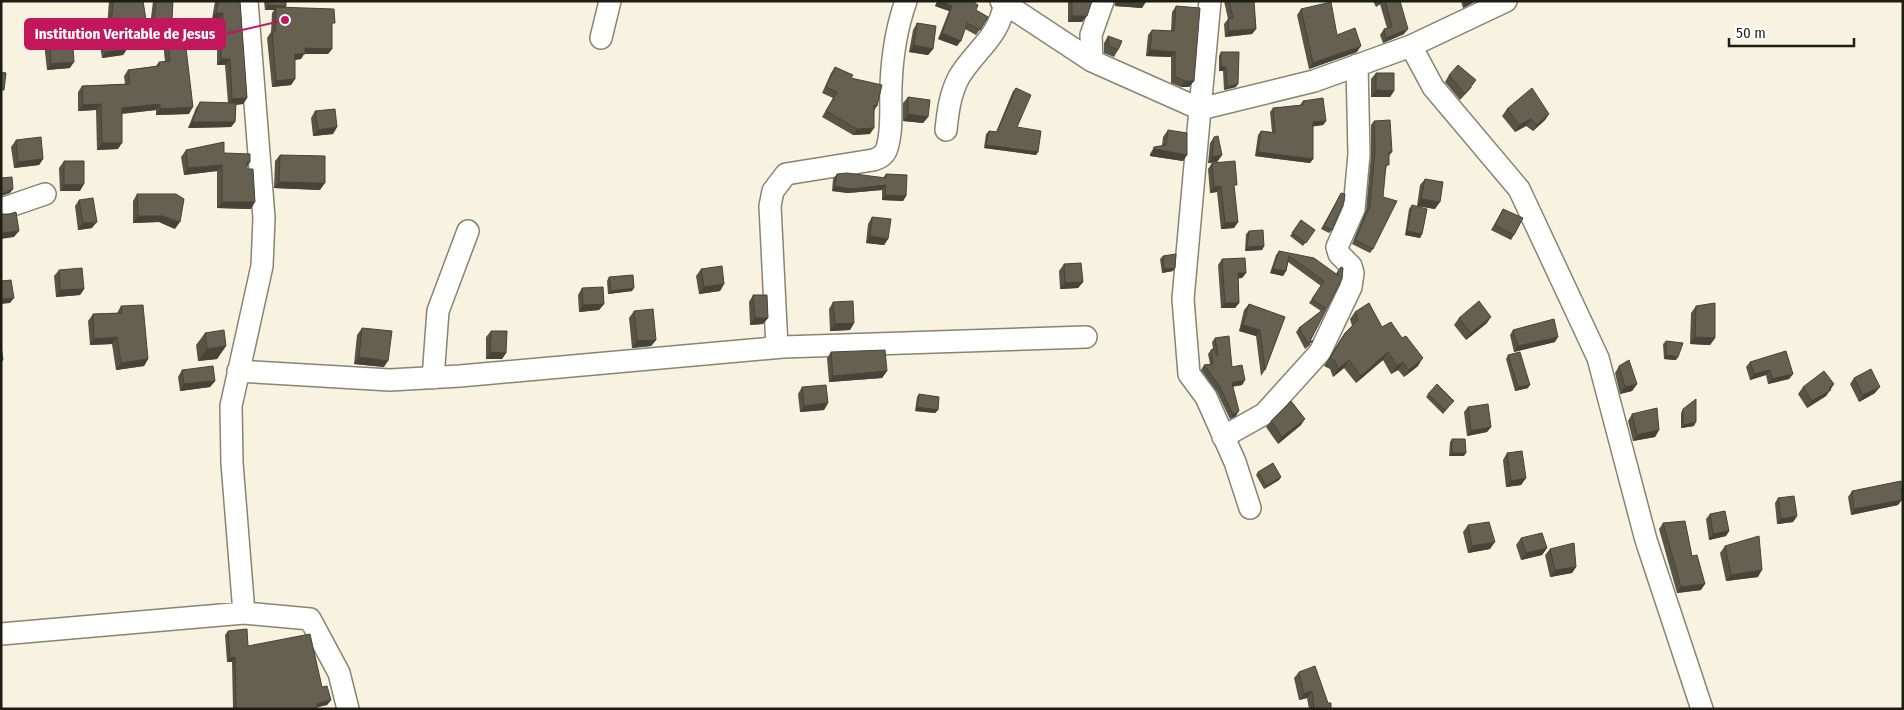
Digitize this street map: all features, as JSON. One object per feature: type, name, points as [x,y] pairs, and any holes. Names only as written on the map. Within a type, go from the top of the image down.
[{"type":"street","points":[[244,613],[232,463],[232,406],[262,266],[264,218],[247,1]]},
{"type":"street","points":[[601,38],[610,1]]},
{"type":"street","points":[[777,348],[770,206],[773,191],[786,174],[873,160],[880,158],[886,150],[890,136],[894,51],[898,25],[906,1]]},
{"type":"street","points":[[1092,61],[1091,35],[1103,1]]},
{"type":"street","points":[[1210,1],[1183,299],[1189,374],[1206,397],[1235,462],[1250,508]]},
{"type":"street","points":[[946,130],[950,96],[971,59],[995,33],[1003,2],[1092,61],[1200,109],[1314,81],[1411,46],[1506,1]]},
{"type":"street","points":[[1411,46],[1432,87],[1519,189],[1598,358],[1646,540],[1702,709]]},
{"type":"street","points":[[1223,437],[1264,414],[1320,352],[1351,288],[1353,273],[1351,266],[1339,254],[1337,247],[1354,209],[1359,154],[1357,65]]},
{"type":"street","points":[[1,209],[45,194]]},
{"type":"street","points":[[433,378],[438,311],[468,231]]},
{"type":"street","points":[[238,371],[343,379],[390,380],[433,378],[777,348],[1086,337]]},
{"type":"street","points":[[1,634],[67,626],[244,613],[310,619],[339,673],[348,709]]},
{"type":"building","points":[[113,1],[143,1],[146,20],[122,20],[127,49],[106,52],[102,28],[111,26]]},
{"type":"building","points":[[156,1],[173,1],[172,20],[154,20]]},
{"type":"building","points":[[218,1],[240,1],[247,98],[232,99],[230,59],[221,59],[221,41],[224,41],[223,13],[216,13]]},
{"type":"building","points":[[267,1],[286,1],[286,6],[268,5]]},
{"type":"building","points":[[941,1],[972,1],[978,5],[976,10],[988,17],[980,30],[967,23],[961,41],[942,33],[952,6]]},
{"type":"building","points":[[1072,1],[1092,1],[1087,16],[1072,16]]},
{"type":"building","points":[[1229,1],[1254,1],[1256,29],[1229,31],[1228,19],[1233,18]]},
{"type":"building","points":[[1385,1],[1400,1],[1408,29],[1386,38],[1384,29],[1392,27]]},
{"type":"building","points":[[1331,2],[1337,35],[1355,28],[1361,46],[1313,63],[1301,9]]},
{"type":"building","points":[[1176,6],[1200,8],[1194,81],[1185,81],[1175,77],[1175,52],[1150,50],[1152,30],[1174,31]]},
{"type":"building","points":[[276,7],[334,9],[335,23],[332,23],[332,49],[305,48],[305,54],[295,54],[295,79],[276,81],[272,32],[275,32]]},
{"type":"building","points":[[183,23],[193,107],[160,109],[160,104],[122,108],[122,143],[102,143],[101,104],[83,105],[82,86],[130,84],[128,70],[159,66],[159,62],[170,61],[166,25]]},
{"type":"building","points":[[917,23],[936,26],[933,49],[914,45]]},
{"type":"building","points":[[72,34],[74,62],[51,64],[49,37]]},
{"type":"building","points":[[1108,36],[1122,41],[1118,50],[1109,46]]},
{"type":"building","points":[[1221,52],[1239,52],[1238,84],[1227,87],[1226,67],[1221,67]]},
{"type":"building","points":[[1458,65],[1476,80],[1465,94],[1449,75]]},
{"type":"building","points":[[835,67],[853,75],[851,78],[882,85],[877,106],[874,105],[874,128],[857,129],[826,111],[837,92],[826,87]]},
{"type":"building","points":[[1,72],[6,73],[4,90],[1,90]]},
{"type":"building","points":[[1376,73],[1394,73],[1394,91],[1376,90]]},
{"type":"building","points":[[1016,88],[1031,95],[1017,127],[1041,131],[1038,152],[986,145],[989,131],[997,132]]},
{"type":"building","points":[[1532,88],[1549,114],[1537,125],[1531,119],[1519,125],[1507,109]]},
{"type":"building","points":[[908,97],[930,100],[928,117],[908,114]]},
{"type":"building","points":[[1323,98],[1326,121],[1313,122],[1313,159],[1258,152],[1261,131],[1275,133],[1273,108],[1303,105],[1303,101]]},
{"type":"building","points":[[200,102],[236,103],[235,122],[192,122]]},
{"type":"building","points":[[335,109],[337,127],[318,130],[315,111]]},
{"type":"building","points":[[1390,120],[1392,152],[1389,152],[1389,165],[1386,165],[1383,197],[1397,201],[1373,249],[1355,240],[1370,206],[1375,151],[1374,121]]},
{"type":"building","points":[[1168,130],[1187,133],[1187,155],[1154,149],[1154,147],[1166,145]]},
{"type":"building","points":[[1218,136],[1222,155],[1212,157],[1214,137]]},
{"type":"building","points":[[41,137],[43,159],[18,162],[16,140]]},
{"type":"building","points":[[224,142],[224,153],[250,154],[250,162],[247,162],[247,169],[253,169],[255,202],[222,202],[222,165],[188,168],[186,150]]},
{"type":"building","points":[[280,155],[325,156],[325,183],[279,182]]},
{"type":"building","points":[[64,161],[84,161],[84,184],[64,185]]},
{"type":"building","points":[[1235,161],[1237,185],[1234,185],[1238,222],[1225,223],[1221,186],[1214,187],[1212,163]]},
{"type":"building","points":[[847,173],[886,178],[886,174],[907,175],[906,196],[885,195],[886,185],[851,189],[835,186],[837,174]]},
{"type":"building","points":[[12,177],[13,189],[1,194],[1,178]]},
{"type":"building","points":[[1425,179],[1443,182],[1440,202],[1421,199]]},
{"type":"building","points":[[1341,193],[1345,194],[1344,202],[1332,230],[1324,226]]},
{"type":"building","points":[[137,194],[176,194],[184,199],[180,222],[163,216],[138,216]]},
{"type":"building","points":[[93,198],[97,222],[83,223],[79,200]]},
{"type":"building","points":[[1412,205],[1427,209],[1422,234],[1407,231]]},
{"type":"building","points":[[1503,209],[1523,218],[1514,235],[1495,225]]},
{"type":"building","points":[[16,212],[19,231],[1,233],[1,214]]},
{"type":"building","points":[[872,217],[891,219],[888,239],[870,236]]},
{"type":"building","points":[[1301,220],[1315,230],[1306,243],[1292,233]]},
{"type":"building","points":[[1263,230],[1264,246],[1247,247],[1249,231]]},
{"type":"building","points":[[1279,251],[1314,258],[1339,276],[1337,273],[1341,267],[1343,268],[1342,279],[1310,341],[1313,341],[1308,344],[1299,328],[1325,308],[1312,299],[1324,281],[1289,256],[1286,271],[1273,269]]},
{"type":"building","points":[[1176,254],[1175,268],[1164,269],[1163,256]]},
{"type":"building","points":[[1245,258],[1246,273],[1238,273],[1239,303],[1225,303],[1222,259]]},
{"type":"building","points":[[1081,263],[1083,282],[1065,283],[1064,264]]},
{"type":"building","points":[[722,266],[724,284],[704,287],[701,269]]},
{"type":"building","points":[[82,268],[84,289],[60,290],[59,270]]},
{"type":"building","points":[[633,275],[634,288],[611,291],[609,277]]},
{"type":"building","points":[[11,280],[14,298],[1,299],[1,281]]},
{"type":"building","points":[[603,287],[604,304],[583,305],[582,288]]},
{"type":"building","points":[[753,295],[767,295],[768,318],[755,318]]},
{"type":"building","points":[[853,301],[854,323],[835,324],[833,302]]},
{"type":"building","points":[[1479,301],[1491,317],[1471,333],[1459,318]]},
{"type":"building","points":[[1369,303],[1382,327],[1391,322],[1402,338],[1406,336],[1423,358],[1409,370],[1403,362],[1397,366],[1388,352],[1361,376],[1349,360],[1338,369],[1335,361],[1330,358],[1345,333],[1358,320],[1355,312]]},
{"type":"building","points":[[1715,303],[1715,338],[1695,337],[1696,306]]},
{"type":"building","points":[[1249,304],[1285,317],[1265,370],[1260,330],[1243,325]]},
{"type":"building","points":[[143,305],[148,359],[121,363],[117,337],[94,339],[93,314],[122,313],[121,306]]},
{"type":"building","points":[[653,309],[656,340],[637,341],[634,311]]},
{"type":"building","points":[[1554,319],[1558,337],[1518,346],[1513,330]]},
{"type":"building","points":[[362,328],[392,331],[388,361],[359,357]]},
{"type":"building","points":[[224,330],[226,346],[207,349],[205,333]]},
{"type":"building","points":[[491,331],[507,331],[506,353],[490,352]]},
{"type":"building","points":[[1229,336],[1232,367],[1242,365],[1245,380],[1232,383],[1239,411],[1233,415],[1220,387],[1204,365],[1213,364],[1211,350],[1213,349],[1218,356],[1215,338]]},
{"type":"building","points":[[1666,341],[1683,343],[1678,357],[1666,355]]},
{"type":"building","points":[[885,350],[887,371],[833,376],[831,352]]},
{"type":"building","points":[[1786,351],[1793,374],[1772,379],[1770,370],[1754,374],[1750,362]]},
{"type":"building","points":[[1520,352],[1530,385],[1518,387],[1508,355]]},
{"type":"building","points":[[1629,360],[1637,384],[1625,387],[1619,366]]},
{"type":"building","points":[[213,366],[215,381],[184,384],[182,370]]},
{"type":"building","points":[[1871,369],[1880,387],[1863,395],[1854,378]]},
{"type":"building","points":[[1824,371],[1834,384],[1829,388],[1831,390],[1812,401],[1803,387]]},
{"type":"building","points":[[1437,384],[1454,401],[1445,410],[1428,394]]},
{"type":"building","points":[[826,385],[828,403],[804,406],[802,387]]},
{"type":"building","points":[[919,394],[939,397],[938,410],[917,407]]},
{"type":"building","points":[[1696,399],[1696,422],[1683,425],[1683,409]]},
{"type":"building","points":[[1291,401],[1305,419],[1282,437],[1271,421]]},
{"type":"building","points":[[1488,404],[1491,427],[1471,431],[1468,407]]},
{"type":"building","points":[[1657,408],[1659,430],[1637,435],[1632,414]]},
{"type":"building","points":[[1452,439],[1465,439],[1466,453],[1452,453]]},
{"type":"building","points":[[1522,451],[1526,478],[1511,481],[1507,453]]},
{"type":"building","points":[[1273,463],[1281,477],[1266,486],[1258,472]]},
{"type":"building","points":[[1901,481],[1902,500],[1854,509],[1852,491]]},
{"type":"building","points":[[1794,496],[1797,516],[1781,519],[1778,498]]},
{"type":"building","points":[[1725,511],[1729,531],[1713,534],[1710,514]]},
{"type":"building","points":[[1685,521],[1692,556],[1697,555],[1705,584],[1681,587],[1663,523]]},
{"type":"building","points":[[1489,522],[1495,542],[1472,546],[1468,525]]},
{"type":"building","points":[[1542,533],[1547,548],[1526,553],[1521,538]]},
{"type":"building","points":[[1759,536],[1762,570],[1731,575],[1725,546]]},
{"type":"building","points":[[1574,543],[1576,567],[1555,570],[1550,549]]},
{"type":"building","points":[[247,629],[248,646],[310,634],[322,687],[327,686],[331,700],[317,704],[317,709],[236,709],[235,657],[230,658],[228,631]]},
{"type":"building","points":[[1315,666],[1328,703],[1331,703],[1331,709],[1314,709],[1312,691],[1304,694],[1299,672]]},
{"type":"place","name":"Institution Veritable de Jesus","points":[[285,20]]}]
